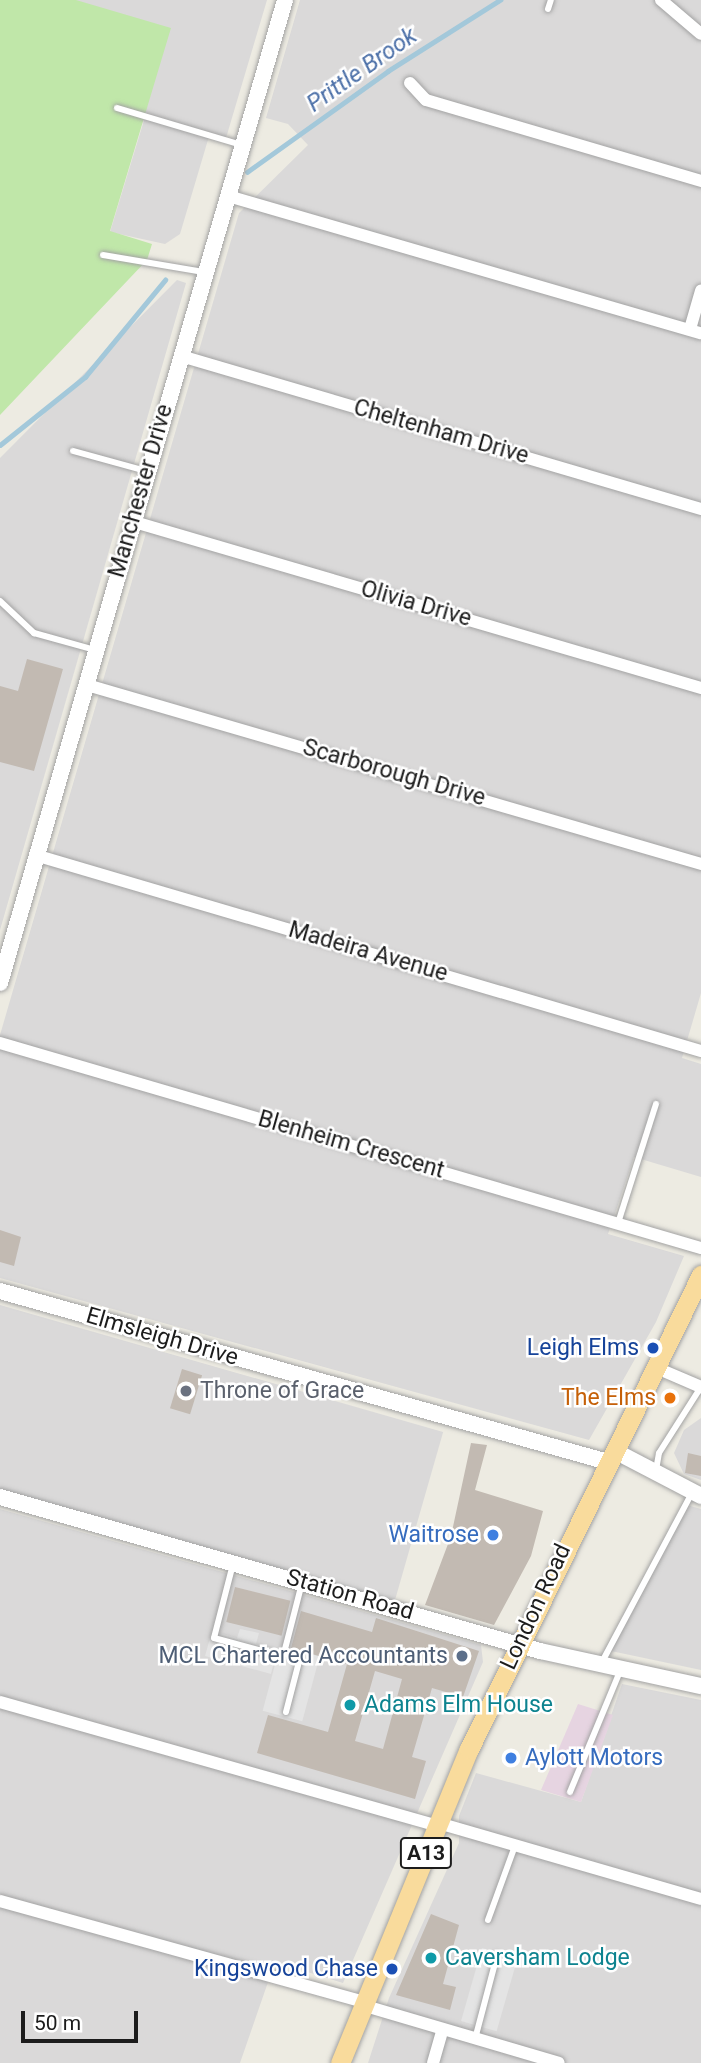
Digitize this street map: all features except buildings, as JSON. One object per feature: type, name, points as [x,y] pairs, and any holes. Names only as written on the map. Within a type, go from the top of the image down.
[{"type":"main road","name":"London Road","points":[[340,2063],[438,1825],[518,1645],[611,1456],[659,1369],[701,1275]]},
{"type":"street","name":"Manchester Drive","points":[[0,983],[35,855],[87,685],[131,521],[285,0]]},
{"type":"street","points":[[661,0],[701,34]]},
{"type":"street","points":[[410,83],[426,100],[701,181]]},
{"type":"street","points":[[228,195],[695,331],[701,291]]},
{"type":"street","name":"Cheltenham Drive","points":[[181,355],[701,509]]},
{"type":"street","name":"Olivia Drive","points":[[131,521],[701,688]]},
{"type":"street","name":"Scarborough Drive","points":[[87,685],[701,864]]},
{"type":"street","name":"Madeira Avenue","points":[[35,855],[701,1051]]},
{"type":"street","name":"Blenheim Crescent","points":[[0,1043],[701,1248]]},
{"type":"street","name":"Elmsleigh Drive","points":[[0,1292],[611,1456],[697,1494]]},
{"type":"street","points":[[659,1369],[701,1387]]},
{"type":"street","name":"Station Road","points":[[0,1497],[302,1581],[518,1645],[701,1686]]},
{"type":"street","points":[[0,1702],[701,1899]]},
{"type":"street","points":[[0,1901],[363,2004],[559,2063]]},
{"type":"street","points":[[433,2063],[443,2029]]},
{"type":"lane","points":[[548,9],[551,0]]},
{"type":"lane","points":[[117,108],[243,146]]},
{"type":"lane","points":[[103,255],[205,272]]},
{"type":"lane","points":[[73,451],[146,471]]},
{"type":"lane","points":[[0,601],[34,633],[95,651]]},
{"type":"lane","points":[[618,1223],[656,1104]]},
{"type":"lane","points":[[656,1474],[659,1452],[701,1387]]},
{"type":"lane","points":[[601,1664],[697,1494]]},
{"type":"lane","points":[[234,1562],[214,1638],[273,1654]]},
{"type":"lane","points":[[286,1712],[300,1658],[284,1653],[302,1581]]},
{"type":"lane","points":[[570,1792],[621,1668]]},
{"type":"lane","points":[[488,1920],[515,1846]]},
{"type":"lane","points":[[475,2039],[497,1956]]},
{"type":"shaded area","points":[[76,0],[267,0],[226,138],[210,133],[180,234],[165,244],[110,232],[145,117]]},
{"type":"shaded area","points":[[300,0],[701,0],[701,993],[682,1058],[701,1064],[701,1177],[634,1157],[608,1234],[684,1256],[656,1322],[589,1440],[0,1278],[0,1035],[239,213],[308,145],[288,124],[266,118]]},
{"type":"shaded area","points":[[177,280],[186,283],[0,930],[0,458]]},
{"type":"shaded area","points":[[0,1305],[443,1432],[394,1603],[0,1490]]},
{"type":"shaded area","points":[[701,1418],[701,1480],[684,1474],[674,1453],[684,1430]]},
{"type":"shaded area","points":[[687,1505],[701,1509],[701,1670],[611,1651]]},
{"type":"shaded area","points":[[0,1509],[481,1645],[483,1662],[343,1983],[275,1962],[240,2063],[0,2063]]},
{"type":"shaded area","points":[[240,1629],[259,1633],[256,1644],[277,1649],[271,1674],[205,1656],[212,1631],[237,1638]]},
{"type":"shaded area","points":[[280,1646],[320,1657],[302,1721],[263,1711]]},
{"type":"shaded area","points":[[622,1684],[701,1700],[701,2063],[368,2063],[389,1998],[459,1843],[459,1816],[476,1773],[581,1802]]},
{"type":"shaded area","points":[[578,1704],[613,1715],[581,1802],[541,1790]]},
{"type":"shaded area","points":[[482,1948],[518,1958],[497,2031],[461,2021]]},
{"type":"green space","points":[[0,0],[76,0],[171,28],[110,231],[152,244],[147,260],[0,415]]},
{"type":"waterway","name":"Prittle Brook","points":[[247,172],[388,71],[500,0]]},
{"type":"waterway","name":"Prittle Brook","points":[[0,445],[85,377],[165,280]]},
{"type":"place","name":"Leigh Elms","points":[[653,1348]]},
{"type":"place","name":"Throne of Grace","points":[[186,1391]]},
{"type":"place","name":"The Elms","points":[[670,1398]]},
{"type":"place","name":"Waitrose","points":[[493,1535]]},
{"type":"place","name":"MCL Chartered Accountants","points":[[462,1656]]},
{"type":"place","name":"Adams Elm House","points":[[350,1705]]},
{"type":"place","name":"Aylott Motors","points":[[511,1758]]},
{"type":"place","name":"Caversham Lodge","points":[[431,1958]]},
{"type":"place","name":"Kingswood Chase","points":[[392,1969]]}]
